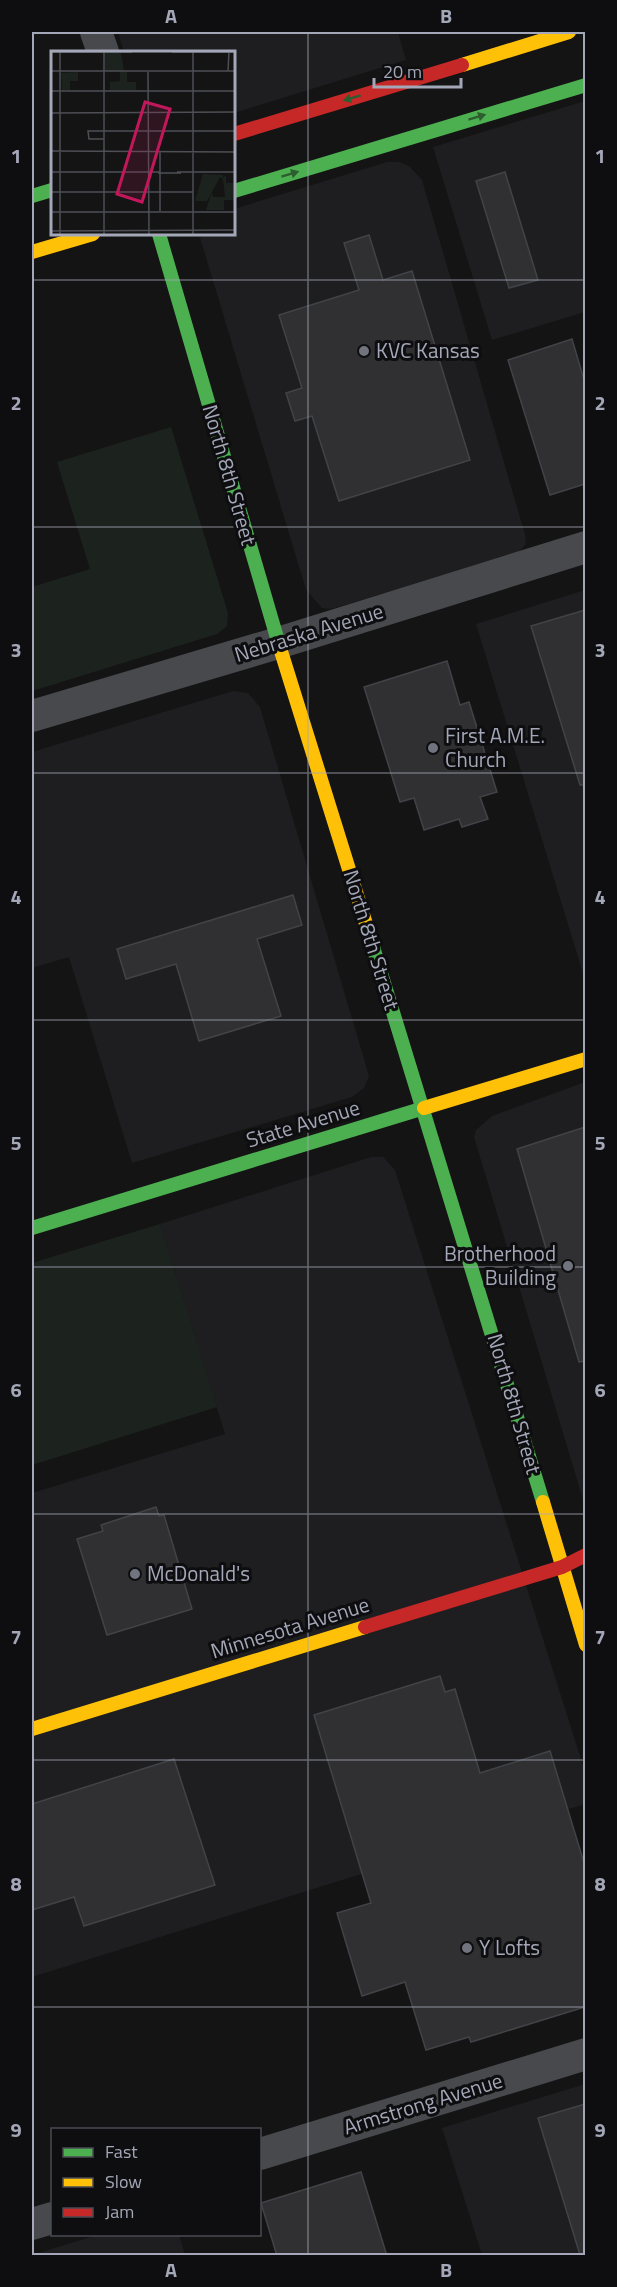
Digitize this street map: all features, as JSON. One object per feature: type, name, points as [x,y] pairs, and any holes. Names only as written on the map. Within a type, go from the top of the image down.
[{"type":"main road","points":[[236,133],[569,32]]},
{"type":"main road","points":[[236,190],[585,85]]},
{"type":"main road","points":[[32,196],[51,189]]},
{"type":"main road","points":[[32,252],[86,236]]},
{"type":"main road","name":"North 8th Street","points":[[160,236],[278,643],[424,1109],[585,1645]]},
{"type":"main road","name":"State Avenue","points":[[32,1228],[585,1059]]},
{"type":"main road","name":"Minnesota Avenue","points":[[32,1729],[562,1568],[585,1555]]},
{"type":"main road","name":"Minnesota Avenue","points":[[562,1568],[585,1569]]},
{"type":"street","points":[[96,32],[103,51]]},
{"type":"street","name":"Nebraska Avenue","points":[[32,716],[278,643],[585,547]]},
{"type":"street","name":"Armstrong Avenue","points":[[261,2154],[585,2054]]},
{"type":"street","points":[[32,2224],[51,2218]]},
{"type":"shaded area","points":[[118,32],[398,32],[406,60],[236,112],[236,51],[124,51]]},
{"type":"shaded area","points":[[585,101],[585,312],[492,340],[433,147]]},
{"type":"shaded area","points":[[387,162],[399,162],[409,166],[422,180],[526,538],[525,545],[517,554],[331,609],[322,608],[306,590],[200,236],[236,236],[236,208]]},
{"type":"shaded area","points":[[171,427],[228,613],[227,626],[217,634],[32,691],[32,587],[90,569],[57,462]]},
{"type":"shaded area","points":[[585,590],[585,980],[476,624]]},
{"type":"shaded area","points":[[233,691],[248,693],[260,707],[369,1076],[364,1088],[352,1097],[132,1163],[69,957],[32,968],[32,752]]},
{"type":"shaded area","points":[[585,1082],[585,1506],[474,1137],[476,1130],[492,1116]]},
{"type":"shaded area","points":[[371,1157],[383,1157],[395,1170],[585,1772],[585,1804],[32,1977],[32,1493],[225,1434],[160,1224]]},
{"type":"shaded area","points":[[160,1224],[217,1407],[32,1465],[32,1263]]},
{"type":"shaded area","points":[[585,2084],[585,2255],[482,2255],[442,2128]]},
{"type":"shaded area","points":[[94,2236],[179,2236],[185,2255],[32,2255]]},
{"type":"building","points":[[505,172],[538,280],[509,288],[476,181]]},
{"type":"building","name":"KVC Kansas","points":[[369,235],[383,280],[412,271],[470,460],[339,501],[312,416],[295,421],[286,393],[302,388],[279,315],[359,290],[344,243]]},
{"type":"building","points":[[572,339],[585,383],[585,484],[550,495],[508,360]]},
{"type":"building","points":[[585,610],[585,785],[580,785],[531,626]]},
{"type":"building","name":"First A.M.E. Church","points":[[447,661],[460,705],[469,702],[497,792],[480,797],[488,819],[462,827],[459,819],[424,830],[414,798],[400,802],[364,687]]},
{"type":"building","points":[[293,895],[302,925],[257,939],[281,1016],[199,1041],[176,964],[126,979],[117,949]]},
{"type":"building","name":"Brotherhood Building","points":[[585,1127],[585,1361],[579,1362],[517,1149]]},
{"type":"building","name":"McDonald's","points":[[156,1507],[159,1516],[164,1515],[192,1609],[107,1635],[77,1539],[103,1531],[101,1525]]},
{"type":"building","points":[[440,1676],[445,1692],[455,1689],[480,1773],[550,1751],[585,1866],[585,2007],[471,2042],[469,2037],[426,2050],[405,1982],[362,1996],[337,1913],[371,1903],[314,1715]]},
{"type":"building","points":[[174,1759],[215,1885],[84,1926],[74,1897],[32,1910],[32,1804]]},
{"type":"building","points":[[585,2104],[585,2254],[580,2255],[538,2118]]},
{"type":"building","points":[[361,2172],[387,2256],[277,2256],[261,2203]]},
{"type":"traffic: fast","points":[[236,190],[586,85]]},
{"type":"traffic: fast","points":[[32,196],[51,190]]},
{"type":"traffic: fast","points":[[160,236],[280,648]]},
{"type":"traffic: fast","points":[[366,924],[543,1502]]},
{"type":"traffic: fast","points":[[32,1228],[424,1108]]},
{"type":"traffic: slow","points":[[462,65],[569,32]]},
{"type":"traffic: slow","points":[[32,252],[86,236]]},
{"type":"traffic: slow","points":[[280,648],[366,924]]},
{"type":"traffic: slow","points":[[424,1108],[586,1059]]},
{"type":"traffic: slow","points":[[543,1502],[586,1645]]},
{"type":"traffic: slow","points":[[32,1729],[365,1627]]},
{"type":"traffic: jam","points":[[236,133],[462,65]]},
{"type":"traffic: jam","points":[[365,1627],[562,1567],[586,1555]]},
{"type":"place","name":"KVC Kansas","points":[[364,351]]},
{"type":"place","name":"First A.M.E. Church","points":[[433,748]]},
{"type":"place","name":"Brotherhood Building","points":[[568,1266]]},
{"type":"place","name":"McDonald's","points":[[135,1574]]},
{"type":"place","name":"Y Lofts","points":[[467,1948]]}]
